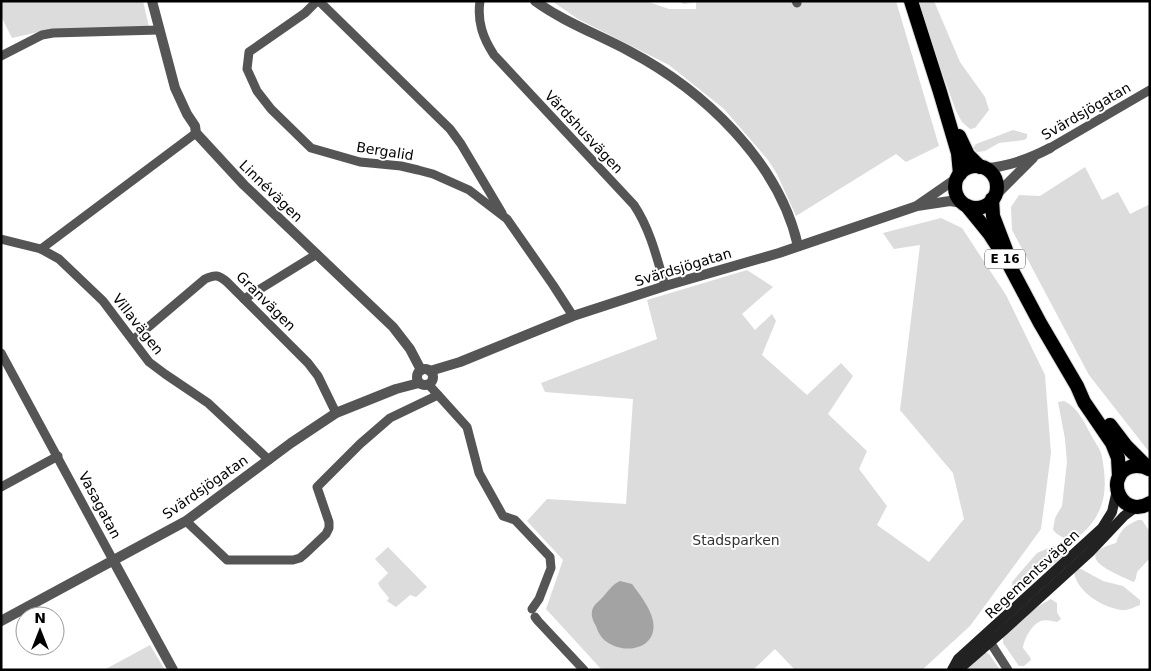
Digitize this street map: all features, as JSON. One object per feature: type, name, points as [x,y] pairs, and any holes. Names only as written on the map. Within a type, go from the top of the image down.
[{"type":"highway","name":"E 16","points":[[911,1],[958,153],[956,194],[989,233],[1006,260],[1077,386],[1084,402],[1108,436],[1115,450],[1118,484]]},
{"type":"highway","name":"E 16","points":[[940,92],[968,155],[982,168],[991,173],[996,180],[997,188],[994,198],[993,216],[1036,316]]},
{"type":"highway","points":[[958,176],[969,167],[982,168]]},
{"type":"highway","points":[[965,204],[975,208],[983,207],[994,198]]},
{"type":"highway","name":"E 16","points":[[1077,386],[1089,398],[1126,446],[1149,469]]},
{"type":"highway","name":"E 16","points":[[1118,484],[1125,470],[1133,466],[1149,469]]},
{"type":"highway","points":[[1118,484],[1124,502],[1144,507]]},
{"type":"main road","name":"Regementsvägen","points":[[1087,548],[1114,508],[1118,484]]},
{"type":"main road","name":"Regementsvägen","points":[[953,670],[958,659],[987,639],[1124,516],[1144,507]]},
{"type":"street","name":"Linnévägen","points":[[152,1],[175,88],[195,126],[196,134],[244,185],[392,327],[410,349],[425,377]]},
{"type":"street","points":[[318,1],[450,129],[507,219]]},
{"type":"street","name":"Bergalid","points":[[318,1],[305,13],[249,52],[247,70],[258,91],[271,109],[311,148],[360,162],[401,166],[433,174],[469,190],[507,219],[573,316]]},
{"type":"street","name":"Värdshusvägen","points":[[480,1],[479,16],[483,35],[494,55],[634,205],[642,216],[653,244],[665,286]]},
{"type":"street","points":[[534,1],[556,16],[622,47],[652,64],[692,92],[726,122],[748,148],[775,186],[792,224],[798,246]]},
{"type":"street","points":[[1,56],[42,35],[53,33],[160,30]]},
{"type":"street","name":"Svärdsjögatan","points":[[982,168],[1001,167],[1036,156],[1084,134],[1150,90]]},
{"type":"street","points":[[41,249],[196,134]]},
{"type":"street","name":"Svärdsjögatan","points":[[994,198],[1036,156]]},
{"type":"street","name":"Svärdsjögatan","points":[[917,206],[958,176]]},
{"type":"street","name":"Svärdsjögatan","points":[[2,619],[186,521],[305,433],[336,414],[573,316],[665,286],[779,253],[917,206],[950,201],[965,204]]},
{"type":"street","name":"Villavägen","points":[[1,239],[41,249],[59,259],[97,294],[156,368],[208,403],[269,460]]},
{"type":"street","points":[[244,299],[317,254]]},
{"type":"street","name":"Granvägen","points":[[133,340],[205,279],[214,275],[221,276],[314,370],[336,414]]},
{"type":"street","name":"Vasagatan","points":[[1,353],[173,670]]},
{"type":"street","points":[[425,377],[438,395],[467,427],[479,473],[503,516],[515,520],[550,557],[551,568],[534,613],[538,621],[584,670]]},
{"type":"street","points":[[186,521],[227,560],[279,561],[300,558],[326,534],[329,528],[329,522],[317,486],[390,418],[438,395]]},
{"type":"street","points":[[1,487],[58,456]]},
{"type":"street","points":[[987,639],[1008,670]]},
{"type":"green space","points":[[1,1],[143,1],[149,27],[43,31],[12,38],[1,16]]},
{"type":"green space","points":[[552,1],[646,1],[669,9],[696,9],[696,2],[684,4],[677,1],[896,1],[939,146],[906,162],[896,154],[796,216],[777,174],[768,160],[724,109],[669,65],[578,19]]},
{"type":"green space","points":[[916,1],[934,1],[960,62],[985,97],[989,110],[975,128],[970,129],[962,122],[956,111]]},
{"type":"green space","points":[[1013,130],[1027,134],[1027,138],[999,143],[985,151],[977,152],[973,148],[976,144]]},
{"type":"green space","points":[[1085,167],[1102,200],[1118,192],[1130,214],[1150,204],[1150,453],[1089,375],[1012,230],[1011,207],[1019,195],[1040,196]]},
{"type":"green space","name":"Stadsparken","points":[[941,218],[962,228],[1006,295],[1045,375],[1051,453],[1041,529],[970,626],[922,670],[795,670],[775,649],[753,670],[602,670],[546,609],[563,560],[527,521],[547,499],[626,504],[633,399],[545,392],[541,383],[657,339],[647,300],[747,270],[773,287],[742,314],[755,330],[772,314],[776,321],[762,355],[807,395],[841,363],[853,376],[828,414],[867,451],[859,469],[887,506],[877,525],[929,562],[964,519],[953,473],[900,410],[920,245],[894,249],[883,233]]},
{"type":"green space","points":[[1064,401],[1079,414],[1099,448],[1105,477],[1102,504],[1094,521],[1080,535],[1067,540],[1053,530],[1055,518],[1062,506],[1067,462],[1058,402]]},
{"type":"green space","points":[[1138,520],[1142,520],[1150,532],[1150,558],[1137,572],[1134,582],[1100,564],[1096,559],[1096,553],[1102,548],[1116,543],[1124,528]]},
{"type":"green space","points":[[1053,546],[1061,549],[1064,556],[1031,581],[1016,589],[1012,588],[1012,582],[1037,553]]},
{"type":"green space","points":[[388,547],[427,587],[416,597],[410,595],[396,607],[387,601],[389,598],[378,583],[388,573],[375,559]]},
{"type":"green space","points":[[1078,569],[1103,581],[1123,586],[1140,600],[1140,605],[1121,610],[1099,602],[1080,586],[1074,572]]},
{"type":"green space","points":[[1051,599],[1057,603],[1057,612],[1061,619],[1057,622],[1043,620],[1032,628],[1023,648],[1031,660],[1024,666],[1019,666],[1003,643],[1003,636],[1035,608]]},
{"type":"green space","points":[[150,645],[165,670],[104,670]]},
{"type":"green space","points":[[985,652],[989,654],[1000,670],[955,670]]},
{"type":"shaded area","points":[[620,581],[632,584],[652,616],[653,630],[650,638],[639,647],[622,648],[607,642],[600,635],[592,617],[594,606],[612,586]]}]
